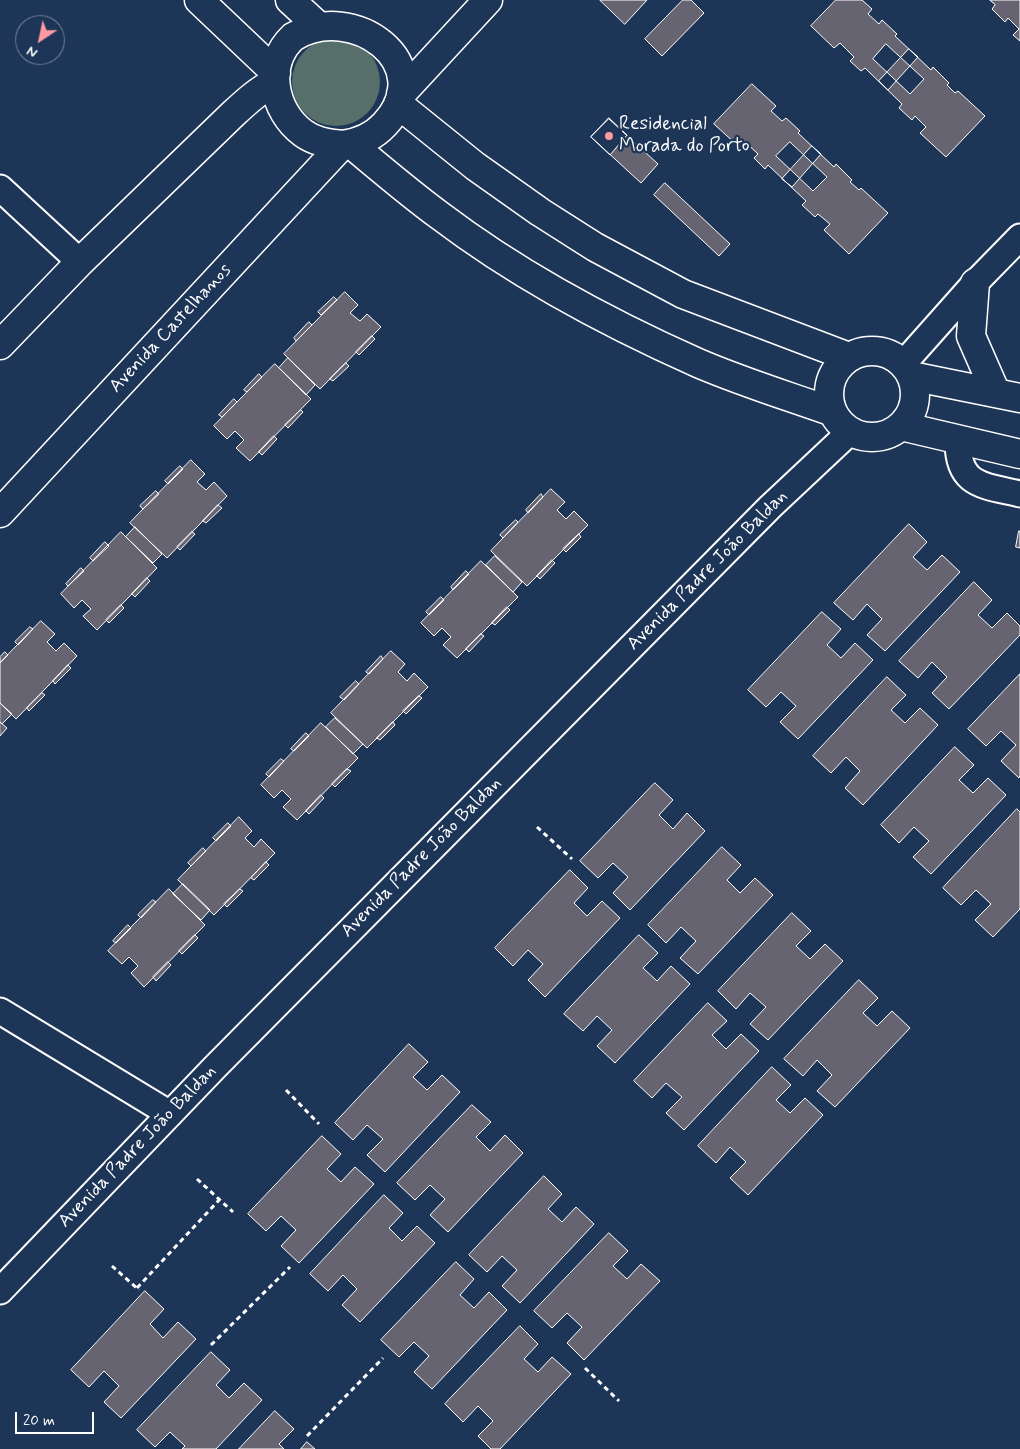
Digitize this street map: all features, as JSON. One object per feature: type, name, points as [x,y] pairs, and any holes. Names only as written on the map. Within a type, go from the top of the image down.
[{"type":"street","points":[[199,0],[276,77]]},
{"type":"street","points":[[290,0],[320,21]]},
{"type":"street","points":[[320,21],[344,0]]},
{"type":"street","name":"Avenida Castelhanos","points":[[0,513],[347,144],[362,141],[379,131],[392,116],[400,99],[488,0]]},
{"type":"street","points":[[842,422],[829,397],[830,382],[834,372],[849,357],[860,352],[872,350],[894,356],[907,370],[914,386],[913,406],[909,416],[901,426],[887,434],[868,437],[842,422],[700,363],[625,328],[546,286],[489,250],[440,216],[347,144],[322,143],[304,134],[291,123],[281,108],[276,92],[276,77],[281,54],[292,38],[306,27],[320,21],[343,18],[359,22],[374,29],[389,42],[398,59],[403,78],[400,99],[475,166],[540,212],[595,247],[683,294],[849,357]]},
{"type":"street","points":[[0,345],[80,262],[252,96],[276,77]]},
{"type":"street","points":[[0,188],[80,262]]},
{"type":"street","points":[[907,370],[975,283],[1020,236]]},
{"type":"street","points":[[975,283],[971,336],[1008,396]]},
{"type":"street","points":[[907,370],[1008,396]]},
{"type":"street","name":"Avenida Padre João Baldan","points":[[0,1291],[170,1114],[763,514],[842,422]]},
{"type":"street","points":[[901,426],[1020,454]]},
{"type":"street","points":[[958,439],[958,457],[966,476],[984,486],[1020,494]]},
{"type":"street","points":[[0,1011],[170,1114]]},
{"type":"path","points":[[537,828],[572,860]]},
{"type":"path","points":[[286,1090],[319,1124]]},
{"type":"path","points":[[196,1179],[233,1212]]},
{"type":"path","points":[[112,1266],[138,1289],[220,1200]]},
{"type":"path","points":[[211,1345],[290,1267]]},
{"type":"path","points":[[307,1436],[383,1358]]},
{"type":"path","points":[[585,1368],[619,1401]]},
{"type":"green space","points":[[336,38],[353,41],[361,45],[373,57],[377,65],[380,82],[377,99],[373,107],[361,119],[353,123],[336,126],[319,123],[311,119],[299,107],[295,99],[292,82],[295,65],[299,57],[311,45],[319,41]]},
{"type":"building","points":[[600,0],[647,0],[625,24]]},
{"type":"building","points":[[683,0],[691,0],[704,13],[662,56],[645,39]]},
{"type":"building","points":[[836,0],[862,0],[872,9],[868,14],[879,24],[882,20],[897,34],[895,36],[931,70],[933,67],[949,83],[947,85],[955,93],[958,91],[985,116],[946,157],[920,133],[926,127],[915,116],[912,120],[899,108],[902,104],[865,68],[861,71],[850,61],[854,57],[840,43],[834,48],[811,26]]},
{"type":"building","points":[[990,0],[1020,0],[1020,41],[1013,35],[1019,29],[1008,18],[1005,22],[992,9],[995,5]]},
{"type":"building","points":[[886,44],[924,79],[910,94],[873,59]]},
{"type":"building","points":[[909,49],[918,57],[888,90],[879,81]]},
{"type":"building","points":[[752,84],[776,106],[771,111],[782,121],[786,118],[800,131],[798,133],[834,167],[836,164],[852,180],[850,182],[859,190],[861,188],[888,213],[849,254],[824,230],[830,224],[818,214],[815,217],[802,205],[806,201],[768,165],[765,169],[754,158],[758,154],[743,140],[738,146],[714,124]]},
{"type":"building","name":"Residencial Morada do Porto","points":[[609,118],[627,135],[610,155],[591,137]]},
{"type":"building","points":[[609,119],[658,164],[641,183],[591,137]]},
{"type":"building","points":[[790,142],[827,177],[813,191],[776,156]]},
{"type":"building","points":[[812,146],[821,154],[792,187],[782,179]]},
{"type":"building","points":[[665,183],[730,244],[719,256],[654,195]]},
{"type":"building","points":[[345,292],[358,305],[350,313],[360,321],[367,314],[381,327],[320,389],[284,354]]},
{"type":"building","points":[[334,297],[337,300],[321,315],[318,312]]},
{"type":"building","points":[[309,322],[312,325],[296,341],[294,338]]},
{"type":"building","points":[[372,336],[375,339],[359,355],[356,352]]},
{"type":"building","points":[[288,358],[315,385],[306,395],[279,368]]},
{"type":"building","points":[[346,363],[349,366],[333,381],[330,379]]},
{"type":"building","points":[[275,364],[311,399],[250,461],[236,448],[244,440],[235,431],[227,439],[214,426]]},
{"type":"building","points":[[259,374],[262,377],[247,392],[244,390]]},
{"type":"building","points":[[234,399],[237,402],[222,417],[219,415]]},
{"type":"building","points":[[301,410],[303,412],[288,428],[285,425]]},
{"type":"building","points":[[274,436],[277,439],[262,455],[259,452]]},
{"type":"building","points":[[191,460],[205,474],[197,482],[206,490],[214,482],[227,496],[167,558],[130,523]]},
{"type":"building","points":[[180,466],[183,469],[168,484],[165,481]]},
{"type":"building","points":[[551,489],[565,502],[557,510],[566,519],[574,511],[588,525],[527,586],[491,551]]},
{"type":"building","points":[[156,491],[159,494],[143,509],[140,506]]},
{"type":"building","points":[[541,494],[543,497],[528,513],[526,510]]},
{"type":"building","points":[[218,505],[222,508],[206,523],[203,521]]},
{"type":"building","points":[[516,520],[518,522],[503,538],[500,535]]},
{"type":"building","points":[[909,524],[927,542],[913,557],[927,570],[942,555],[960,572],[885,651],[867,635],[882,619],[867,604],[853,620],[834,603]]},
{"type":"building","points":[[135,527],[162,554],[153,563],[126,537]]},
{"type":"building","points":[[1020,531],[1020,548],[1016,547]]},
{"type":"building","points":[[121,532],[157,568],[97,630],[83,616],[91,609],[82,600],[74,608],[61,594]]},
{"type":"building","points":[[192,532],[195,534],[180,550],[177,547]]},
{"type":"building","points":[[579,534],[581,537],[566,552],[563,549]]},
{"type":"building","points":[[105,542],[109,546],[93,561],[90,558]]},
{"type":"building","points":[[495,556],[522,582],[513,592],[486,565]]},
{"type":"building","points":[[552,560],[555,563],[540,579],[537,576]]},
{"type":"building","points":[[481,561],[518,597],[457,658],[443,645],[451,637],[442,628],[434,636],[421,623]]},
{"type":"building","points":[[81,568],[84,571],[68,586],[66,584]]},
{"type":"building","points":[[466,571],[469,574],[453,590],[451,587]]},
{"type":"building","points":[[147,578],[150,581],[135,597],[132,594]]},
{"type":"building","points":[[974,582],[992,600],[978,615],[992,628],[1007,613],[1020,626],[1020,635],[949,709],[932,693],[947,677],[932,662],[918,678],[899,661]]},
{"type":"building","points":[[441,597],[444,600],[429,615],[426,612]]},
{"type":"building","points":[[121,605],[124,608],[109,623],[106,620]]},
{"type":"building","points":[[507,607],[510,610],[495,625],[492,623]]},
{"type":"building","points":[[822,612],[841,629],[827,645],[841,658],[855,643],[873,660],[798,739],[780,722],[796,706],[781,692],[766,707],[748,690]]},
{"type":"building","points":[[41,621],[55,634],[47,642],[56,651],[64,643],[77,656],[16,719],[0,703],[0,663]]},
{"type":"building","points":[[30,627],[33,629],[18,645],[15,642]]},
{"type":"building","points":[[481,634],[484,636],[469,652],[466,649]]},
{"type":"building","points":[[391,651],[405,664],[398,672],[407,681],[414,673],[428,687],[367,748],[331,713]]},
{"type":"building","points":[[5,652],[8,655],[0,663],[0,657]]},
{"type":"building","points":[[381,656],[383,659],[369,674],[366,672]]},
{"type":"building","points":[[68,665],[71,668],[55,684],[53,681]]},
{"type":"building","points":[[1020,674],[1019,778],[1001,761],[1016,745],[1001,731],[986,746],[968,729]]},
{"type":"building","points":[[887,677],[906,695],[891,710],[905,723],[920,708],[938,725],[863,805],[845,788],[860,771],[846,757],[831,773],[813,756]]},
{"type":"building","points":[[356,681],[359,684],[344,700],[340,697]]},
{"type":"building","points":[[42,693],[45,695],[29,711],[27,708]]},
{"type":"building","points":[[419,696],[422,698],[406,714],[403,711]]},
{"type":"building","points":[[0,703],[12,714],[2,724],[0,722]]},
{"type":"building","points":[[335,718],[363,744],[353,754],[326,727]]},
{"type":"building","points":[[0,722],[7,728],[0,736]]},
{"type":"building","points":[[393,722],[395,725],[380,740],[377,738]]},
{"type":"building","points":[[321,723],[358,758],[297,820],[283,807],[291,799],[282,790],[274,798],[261,785]]},
{"type":"building","points":[[306,733],[309,736],[294,751],[291,749]]},
{"type":"building","points":[[955,747],[974,765],[959,780],[973,793],[988,778],[1006,795],[931,874],[913,857],[929,841],[914,827],[899,843],[881,825]]},
{"type":"building","points":[[281,759],[284,761],[269,777],[266,774]]},
{"type":"building","points":[[347,769],[351,771],[335,787],[332,784]]},
{"type":"building","points":[[655,783],[673,800],[659,815],[673,829],[687,813],[705,831],[630,910],[613,893],[628,877],[613,863],[598,878],[580,861]]},
{"type":"building","points":[[321,795],[324,798],[309,814],[306,811]]},
{"type":"building","points":[[1017,809],[1020,812],[1020,909],[993,937],[975,920],[991,904],[976,890],[961,905],[943,888]]},
{"type":"building","points":[[239,817],[252,831],[245,838],[254,847],[261,839],[275,853],[214,915],[178,880]]},
{"type":"building","points":[[228,823],[231,826],[216,841],[213,838]]},
{"type":"building","points":[[722,847],[741,865],[727,880],[740,893],[755,878],[773,895],[698,974],[680,958],[696,941],[681,927],[666,943],[648,925]]},
{"type":"building","points":[[203,848],[206,851],[191,866],[188,863]]},
{"type":"building","points":[[266,862],[269,865],[254,880],[251,878]]},
{"type":"building","points":[[570,870],[588,888],[574,903],[587,916],[602,901],[620,918],[545,997],[528,980],[543,964],[528,950],[513,966],[495,948]]},
{"type":"building","points":[[183,884],[210,910],[201,920],[173,894]]},
{"type":"building","points":[[169,889],[205,925],[144,987],[131,973],[138,966],[129,957],[122,964],[108,951]]},
{"type":"building","points":[[240,889],[243,891],[227,907],[224,904]]},
{"type":"building","points":[[153,900],[156,902],[141,918],[138,915]]},
{"type":"building","points":[[792,913],[811,931],[796,946],[810,959],[825,944],[843,961],[768,1040],[750,1024],[766,1007],[750,993],[736,1009],[718,991]]},
{"type":"building","points":[[128,925],[131,928],[116,943],[113,941]]},
{"type":"building","points":[[195,935],[198,938],[182,954],[179,951]]},
{"type":"building","points":[[639,935],[658,953],[643,968],[657,981],[671,966],[690,984],[615,1063],[597,1046],[612,1030],[597,1016],[583,1031],[564,1014]]},
{"type":"building","points":[[168,962],[171,965],[156,981],[153,977]]},
{"type":"building","points":[[859,980],[878,998],[863,1013],[877,1026],[892,1011],[910,1028],[835,1107],[817,1091],[832,1075],[817,1060],[803,1076],[784,1059]]},
{"type":"building","points":[[708,1003],[727,1021],[712,1035],[726,1049],[741,1034],[759,1051],[684,1130],[666,1113],[682,1097],[666,1083],[652,1098],[634,1081]]},
{"type":"building","points":[[409,1044],[428,1062],[413,1077],[427,1090],[442,1075],[460,1092],[385,1172],[367,1155],[383,1139],[367,1125],[353,1140],[335,1123]]},
{"type":"building","points":[[772,1067],[791,1085],[776,1100],[790,1113],[805,1098],[823,1115],[748,1195],[730,1178],[746,1162],[730,1147],[716,1163],[698,1146]]},
{"type":"building","points":[[472,1105],[491,1122],[476,1137],[490,1151],[505,1135],[523,1153],[448,1232],[430,1215],[445,1199],[430,1185],[415,1200],[397,1183]]},
{"type":"building","points":[[322,1136],[341,1154],[327,1169],[341,1182],[355,1167],[374,1184],[299,1263],[281,1246],[296,1230],[281,1216],[266,1231],[248,1214]]},
{"type":"building","points":[[544,1176],[562,1194],[548,1209],[562,1222],[576,1207],[594,1224],[520,1303],[502,1286],[517,1270],[502,1256],[487,1272],[469,1255]]},
{"type":"building","points":[[384,1195],[403,1213],[389,1228],[402,1241],[417,1226],[435,1243],[360,1322],[342,1305],[357,1289],[343,1275],[328,1291],[310,1274]]},
{"type":"building","points":[[609,1233],[628,1251],[613,1266],[627,1279],[641,1264],[660,1281],[584,1360],[567,1343],[582,1327],[567,1313],[552,1328],[534,1311]]},
{"type":"building","points":[[456,1262],[474,1279],[460,1295],[474,1308],[489,1292],[507,1310],[432,1389],[414,1372],[429,1356],[414,1342],[399,1357],[381,1340]]},
{"type":"building","points":[[145,1291],[164,1309],[150,1324],[163,1338],[178,1322],[196,1339],[121,1418],[104,1402],[119,1386],[104,1371],[89,1387],[71,1370]]},
{"type":"building","points":[[520,1326],[538,1344],[524,1359],[538,1372],[552,1357],[571,1374],[500,1449],[491,1449],[478,1436],[493,1421],[478,1406],[463,1422],[445,1404]]},
{"type":"building","points":[[211,1352],[230,1370],[216,1385],[229,1398],[244,1383],[262,1400],[216,1449],[182,1449],[185,1446],[170,1432],[155,1447],[137,1430]]},
{"type":"building","points":[[275,1411],[294,1429],[279,1444],[284,1449],[239,1449]]},
{"type":"building","points":[[307,1442],[315,1449],[301,1449]]},
{"type":"place","name":"Residencial Morada do Porto","points":[[609,136]]}]
